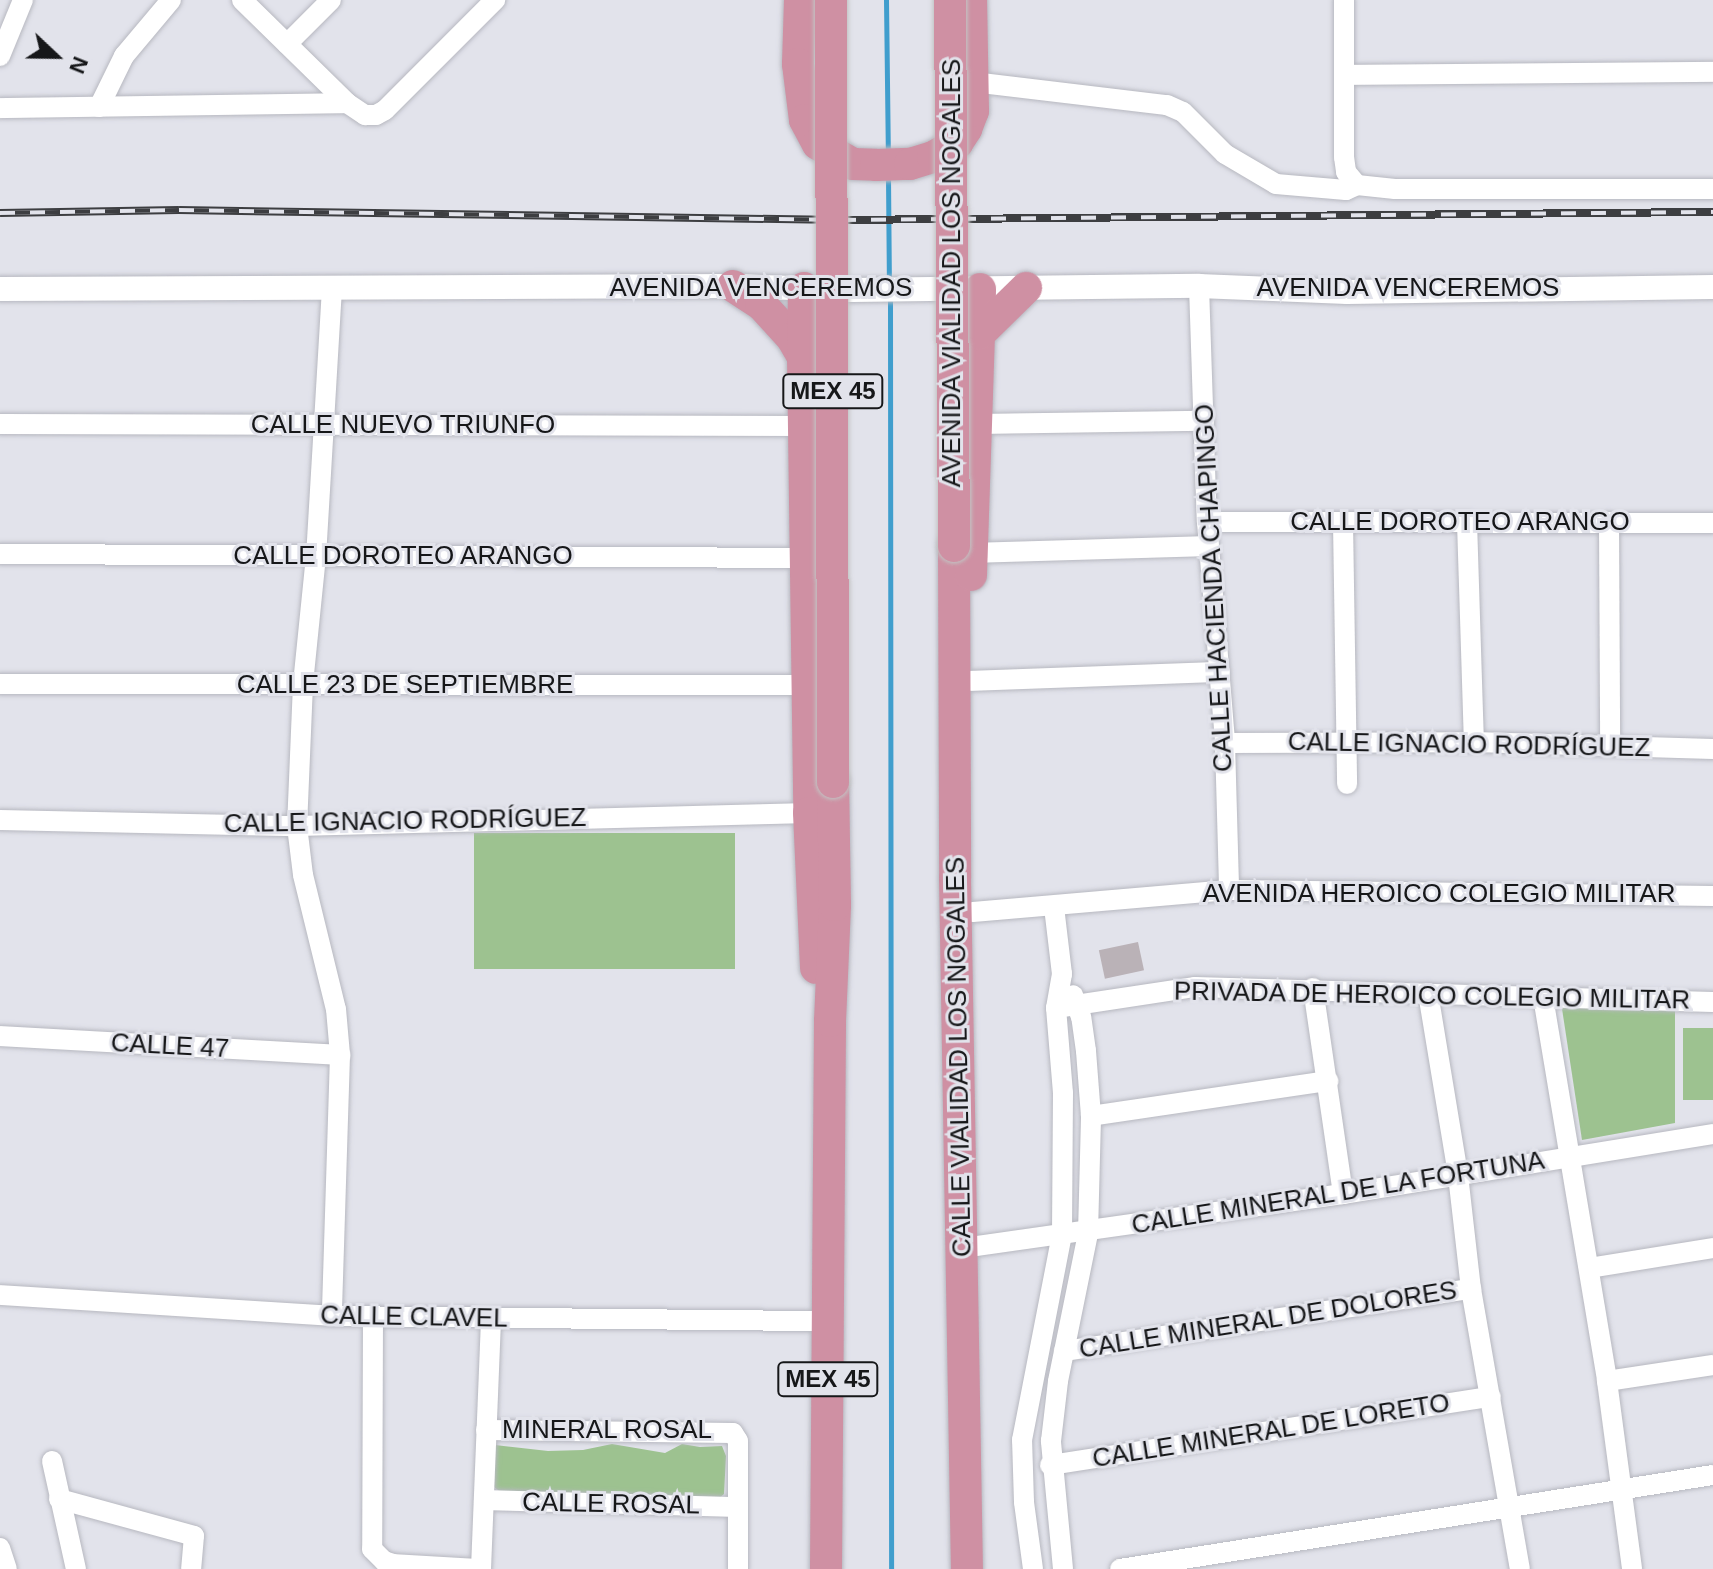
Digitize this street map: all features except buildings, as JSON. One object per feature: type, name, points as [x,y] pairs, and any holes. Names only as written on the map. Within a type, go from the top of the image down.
[{"type":"highway","points":[[800,0],[798,64],[805,120],[818,144],[853,164],[910,164],[933,157],[957,143],[973,111],[971,0]]},
{"type":"highway","name":"MEX 45","points":[[826,1569],[830,1021],[835,905],[831,0]]},
{"type":"highway","name":"AVENIDA VIALIDAD LOS NOGALES","points":[[950,0],[962,549]]},
{"type":"highway","points":[[733,286],[761,304],[792,338],[803,357]]},
{"type":"highway","points":[[804,288],[813,951],[830,1021]]},
{"type":"highway","points":[[979,334],[1026,288]]},
{"type":"highway","points":[[959,1074],[972,966],[973,912],[971,681],[962,549],[976,424],[980,289]]},
{"type":"highway","name":"CALLE VIALIDAD LOS NOGALES","points":[[962,549],[959,1074],[967,1569]]},
{"type":"street","points":[[0,56],[23,0]]},
{"type":"street","points":[[99,107],[124,56],[171,0]]},
{"type":"street","points":[[242,0],[347,103],[365,115],[385,110],[495,0]]},
{"type":"street","points":[[287,44],[331,0]]},
{"type":"street","points":[[1344,0],[1344,157],[1346,172],[1357,185]]},
{"type":"street","points":[[1345,75],[1713,72]]},
{"type":"street","points":[[973,82],[1167,105],[1183,112],[1225,154],[1276,184],[1346,190],[1357,185],[1395,189],[1713,189]]},
{"type":"street","points":[[0,108],[347,103]]},
{"type":"street","name":"AVENIDA VENCEREMOS","points":[[0,289],[733,286],[852,290],[1199,286],[1347,292],[1713,287]]},
{"type":"street","name":"CALLE HACIENDA CHAPINGO","points":[[1199,286],[1207,522],[1225,743],[1229,890]]},
{"type":"street","points":[[332,288],[316,556],[303,684],[297,826],[303,875],[336,1009],[340,1055],[332,1316]]},
{"type":"street","points":[[976,424],[1204,421]]},
{"type":"street","name":"CALLE NUEVO TRIUNFO","points":[[0,424],[806,426]]},
{"type":"street","name":"CALLE DOROTEO ARANGO","points":[[1207,522],[1713,523]]},
{"type":"street","points":[[1343,522],[1347,784]]},
{"type":"street","points":[[1467,522],[1474,742]]},
{"type":"street","points":[[1609,522],[1610,744]]},
{"type":"street","points":[[962,549],[1209,546]]},
{"type":"street","name":"CALLE DOROTEO ARANGO","points":[[0,554],[806,558]]},
{"type":"street","points":[[971,681],[1220,672]]},
{"type":"street","name":"CALLE 23 DE SEPTIEMBRE","points":[[0,684],[809,685]]},
{"type":"street","name":"CALLE IGNACIO RODRÍGUEZ","points":[[1225,743],[1474,742],[1713,749]]},
{"type":"street","name":"CALLE IGNACIO RODRÍGUEZ","points":[[0,820],[297,826],[809,813]]},
{"type":"street","name":"AVENIDA HEROICO COLEGIO MILITAR","points":[[973,912],[1229,890],[1713,896]]},
{"type":"street","points":[[1033,1569],[1024,1502],[1022,1440],[1062,1235],[1063,1093],[1056,1008],[1062,974],[1054,907]]},
{"type":"street","points":[[1062,974],[1077,1004],[1086,1051],[1091,1116],[1088,1233],[1064,1351],[1050,1465],[1063,1569]]},
{"type":"street","name":"PRIVADA DE HEROICO COLEGIO MILITAR","points":[[1056,1008],[1182,987],[1313,988],[1713,1002]]},
{"type":"street","points":[[1313,988],[1343,1194]]},
{"type":"street","points":[[1428,993],[1458,1175],[1471,1289],[1520,1569]]},
{"type":"street","points":[[1543,997],[1607,1381],[1632,1569]]},
{"type":"street","name":"CALLE 47","points":[[0,1036],[340,1055]]},
{"type":"street","points":[[1091,1116],[1328,1081]]},
{"type":"street","name":"CALLE MINERAL DE LA FORTUNA","points":[[963,1248],[1088,1233],[1713,1134]]},
{"type":"street","points":[[1589,1268],[1713,1248]]},
{"type":"street","name":"CALLE MINERAL DE DOLORES","points":[[1064,1351],[1471,1289]]},
{"type":"street","name":"CALLE CLAVEL","points":[[0,1295],[332,1316],[829,1321]]},
{"type":"street","points":[[373,1317],[372,1549],[384,1561],[393,1564],[478,1569],[484,1500],[491,1319]]},
{"type":"street","points":[[1607,1381],[1713,1365]]},
{"type":"street","name":"CALLE MINERAL DE LORETO","points":[[1050,1465],[1491,1397]]},
{"type":"street","name":"MINERAL ROSAL","points":[[486,1430],[727,1430],[738,1441],[738,1569]]},
{"type":"street","points":[[52,1461],[76,1569]]},
{"type":"street","points":[[1120,1569],[1713,1475]]},
{"type":"street","points":[[59,1499],[194,1536],[191,1569]]},
{"type":"street","name":"CALLE ROSAL","points":[[484,1500],[738,1507]]},
{"type":"street","points":[[0,1548],[7,1569]]},
{"type":"green space","points":[[474,833],[735,833],[735,969],[474,969]]},
{"type":"green space","points":[[1561,1002],[1675,1007],[1675,1123],[1582,1140]]},
{"type":"green space","points":[[1683,1028],[1713,1028],[1713,1100],[1683,1100]]},
{"type":"green space","points":[[612,1444],[665,1453],[682,1444],[722,1446],[726,1456],[724,1494],[718,1499],[502,1493],[494,1487],[495,1445],[548,1451],[583,1450]]},
{"type":"waterway","points":[[886,0],[888,155]]},
{"type":"waterway","points":[[888,177],[889,283]]},
{"type":"waterway","points":[[890,297],[891,1569]]},
{"type":"railway","points":[[0,213],[179,210],[841,220],[1713,212]]}]
